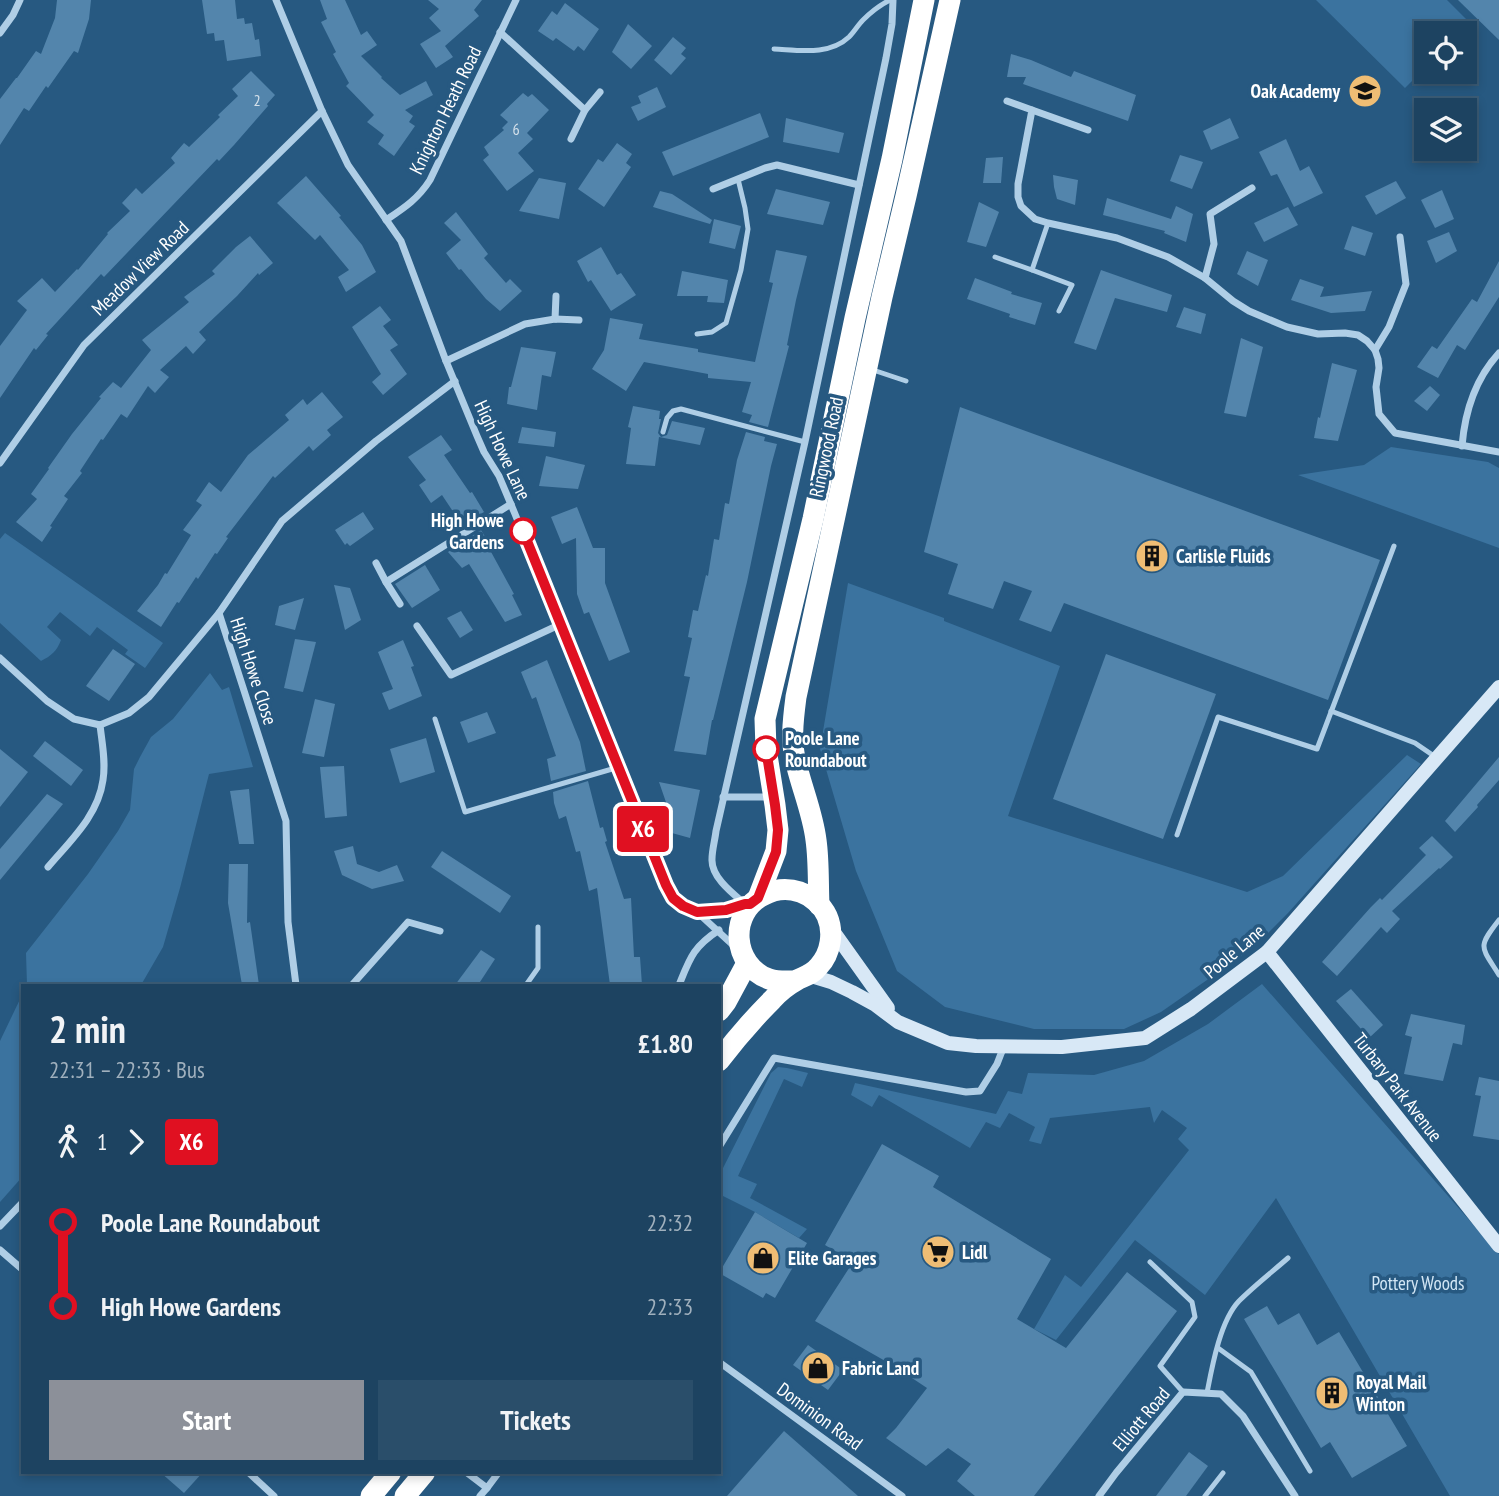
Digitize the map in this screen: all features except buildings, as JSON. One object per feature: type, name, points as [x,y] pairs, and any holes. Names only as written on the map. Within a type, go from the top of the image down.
[{"type":"highway","name":"Ringwood Road","points":[[751,902],[776,852],[778,830],[766,749],[765,719],[813,519],[924,0]]},
{"type":"highway","name":"Ringwood Road","points":[[819,905],[816,839],[804,787],[796,766],[793,723],[804,657],[866,368],[950,0]]},
{"type":"highway","points":[[721,1059],[773,998],[802,978],[819,966],[831,941],[830,927],[824,911],[809,896],[783,889],[770,892],[751,902],[743,915],[738,941],[744,958],[768,979],[782,982],[802,978]]},
{"type":"highway","points":[[721,1008],[726,1002],[744,958]]},
{"type":"highway","points":[[371,1496],[389,1474]]},
{"type":"highway","points":[[405,1496],[423,1474]]},
{"type":"street","points":[[0,33],[20,0]]},
{"type":"street","name":"High Howe Lane","points":[[276,0],[321,111],[348,164],[406,252],[446,360],[484,452],[511,504],[666,885],[673,898],[697,912],[719,930],[744,958]]},
{"type":"street","name":"Knighton Heath Road","points":[[386,220],[421,193],[430,180],[516,0]]},
{"type":"street","name":"Ringwood Road","points":[[751,902],[727,888],[711,862],[723,797],[805,442],[886,58],[892,23],[892,0]]},
{"type":"street","points":[[500,32],[585,110]]},
{"type":"street","points":[[571,139],[585,110],[600,92]]},
{"type":"street","points":[[1007,101],[1088,130]]},
{"type":"street","points":[[1032,110],[1018,197],[1021,206],[1035,219],[1117,238],[1168,257],[1205,278],[1248,311],[1268,320],[1304,332],[1358,335],[1375,349],[1379,368],[1376,387],[1379,414],[1395,433],[1499,452]]},
{"type":"street","name":"Meadow View Road","points":[[0,463],[84,345],[321,111]]},
{"type":"street","points":[[713,189],[777,165],[859,185]]},
{"type":"street","points":[[1205,278],[1214,244],[1210,214],[1252,188]]},
{"type":"street","points":[[1375,349],[1389,327],[1406,284],[1400,237]]},
{"type":"street","points":[[555,319],[556,296]]},
{"type":"street","points":[[446,360],[525,324],[555,319],[579,320]]},
{"type":"street","points":[[1462,446],[1471,399],[1487,366],[1499,353]]},
{"type":"street","name":"High Howe Close","points":[[296,984],[288,922],[286,821],[219,613],[282,521],[376,441],[455,381]]},
{"type":"street","points":[[386,582],[511,504]]},
{"type":"street","points":[[376,563],[400,604]]},
{"type":"street","points":[[0,658],[47,701],[74,719],[100,725],[128,713],[149,697],[219,613]]},
{"type":"street","points":[[417,626],[451,675],[561,624]]},
{"type":"street","name":"Poole Lane","points":[[802,978],[831,982],[874,1004],[898,1022],[948,1043],[1062,1047],[1145,1038],[1191,1009],[1267,952],[1499,687]]},
{"type":"street","points":[[48,867],[84,826],[99,798],[104,779],[100,725]]},
{"type":"street","points":[[723,797],[774,797]]},
{"type":"street","points":[[697,912],[726,910],[751,902]]},
{"type":"street","points":[[353,984],[408,922],[440,931]]},
{"type":"street","points":[[830,927],[898,1022]]},
{"type":"street","points":[[679,984],[690,956],[702,941],[719,930]]},
{"type":"street","name":"Turbary Park Avenue","points":[[1267,952],[1499,1245]]},
{"type":"street","points":[[721,1144],[774,1058],[966,1092],[980,1091],[997,1064],[1004,1046]]},
{"type":"street","points":[[0,1226],[21,1204]]},
{"type":"street","points":[[0,1250],[21,1268]]},
{"type":"street","name":"Dominion Road","points":[[721,1363],[902,1496]]},
{"type":"street","name":"Elliott Road","points":[[1099,1496],[1183,1392],[1221,1394],[1243,1416],[1295,1496]]},
{"type":"street","points":[[250,1474],[274,1496]]},
{"type":"street","points":[[468,1474],[486,1488]]},
{"type":"street","points":[[480,1496],[497,1474]]},
{"type":"lane","points":[[774,49],[815,51],[834,46],[848,39],[862,20],[880,5],[892,0]]},
{"type":"lane","points":[[698,334],[712,332],[726,323],[741,270],[748,229],[738,179]]},
{"type":"lane","points":[[1032,270],[1048,223]]},
{"type":"lane","points":[[995,257],[1072,285],[1059,311]]},
{"type":"lane","points":[[866,368],[906,381]]},
{"type":"lane","points":[[663,432],[667,418],[673,411],[681,409],[805,442]]},
{"type":"lane","points":[[1177,835],[1219,717],[1317,749],[1394,545]]},
{"type":"lane","points":[[1331,711],[1415,743],[1437,758]]},
{"type":"lane","points":[[435,719],[465,812],[619,767]]},
{"type":"lane","points":[[1499,920],[1485,938],[1484,950],[1499,975]]},
{"type":"lane","points":[[527,984],[538,968],[538,927]]},
{"type":"lane","points":[[1207,1393],[1212,1366],[1227,1318],[1237,1303],[1288,1258]]},
{"type":"lane","points":[[1150,1262],[1192,1302],[1195,1317],[1160,1366],[1183,1392]]},
{"type":"lane","points":[[1218,1348],[1251,1372],[1310,1471]]},
{"type":"lane","points":[[1205,1496],[1223,1473]]},
{"type":"green space","points":[[1316,0],[1447,0],[1468,21],[1414,21],[1414,79],[1405,88]]},
{"type":"green space","points":[[1391,447],[1488,462],[1499,468],[1499,548],[1298,475],[1364,465]]},
{"type":"green space","points":[[5,533],[163,643],[145,668],[125,654],[128,650],[97,627],[90,636],[60,612],[47,627],[61,640],[53,653],[41,661],[0,623],[0,539]]},
{"type":"green space","points":[[848,583],[944,618],[944,621],[1060,666],[1008,816],[1247,892],[1283,876],[1407,755],[1421,764],[1288,913],[1253,948],[1161,1012],[1124,1029],[1034,1029],[945,1007],[897,971],[856,871],[820,749]]},
{"type":"green space","points":[[210,673],[222,690],[229,687],[253,767],[209,774],[163,947],[142,984],[27,984],[26,953],[118,831],[130,810],[134,769],[151,737],[173,719]]},
{"type":"green space","name":"Pottery Woods","points":[[1262,984],[1499,1254],[1499,1496],[1450,1496],[1276,1198],[1205,1295],[1135,1240],[1056,1340],[1034,1329],[1065,1275],[1081,1287],[1189,1150],[1178,1139],[1187,1128],[1162,1110],[1154,1123],[1150,1107],[1050,1118],[1041,1144],[1029,1141],[1035,1127],[1009,1113],[1000,1128],[986,1122],[970,1148],[879,1095],[872,1107],[851,1095],[855,1083],[996,1114],[1008,1091],[1022,1094],[1028,1073],[1094,1075],[1144,1061],[1208,1024]]},
{"type":"green space","points":[[21,997],[21,1178],[0,1202],[0,1041]]},
{"type":"green space","points":[[778,1067],[808,1073],[802,1087],[784,1079],[738,1176],[757,1184],[750,1198],[807,1229],[799,1238],[721,1195],[721,1172],[771,1073]]},
{"type":"bus line","name":"X6","points":[[523,531],[655,862],[673,898],[683,906],[697,912],[726,910],[750,904],[758,898],[776,852],[778,830],[766,749]]},
{"type":"place","name":"Oak Academy","points":[[1365,91]]},
{"type":"place","name":"High Howe Gardens","points":[[523,531]]},
{"type":"place","name":"Carlisle Fluids","points":[[1152,556]]},
{"type":"place","name":"Poole Lane Roundabout","points":[[766,749]]},
{"type":"place","name":"Lidl","points":[[938,1252]]},
{"type":"place","name":"Elite Garages","points":[[763,1258]]},
{"type":"place","name":"Fabric Land","points":[[818,1368]]},
{"type":"place","name":"Royal Mail Winton","points":[[1332,1393]]}]
